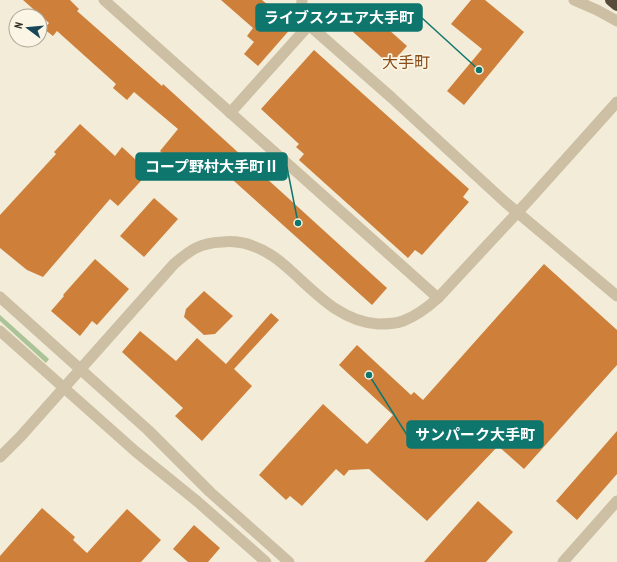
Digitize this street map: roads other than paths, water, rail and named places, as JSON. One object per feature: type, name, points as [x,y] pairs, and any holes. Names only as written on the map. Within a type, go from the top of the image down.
[{"type":"highway","points":[[610,0],[617,4]]},
{"type":"street","points":[[104,0],[438,298]]},
{"type":"street","points":[[302,0],[303,13],[309,25],[518,212],[617,296]]},
{"type":"street","points":[[574,0],[617,21]]},
{"type":"street","points":[[230,113],[309,25]]},
{"type":"street","points":[[0,457],[21,436],[174,264],[185,254],[206,243],[230,241],[243,243],[272,255],[333,307],[351,318],[368,323],[385,324],[402,322],[421,312],[438,298],[617,102]]},
{"type":"street","points":[[0,297],[148,430],[210,492],[289,562]]},
{"type":"street","points":[[0,331],[135,451],[198,502],[266,562]]},
{"type":"street","points":[[563,562],[617,501]]},
{"type":"place","name":"ライブスクエア大手町","points":[[479,70]]},
{"type":"place","name":"コープ野村大手町Ⅱ","points":[[298,223]]},
{"type":"place","name":"サンパーク大手町","points":[[369,375]]},
{"type":"district","name":"大手町","points":[[406,62]]}]
